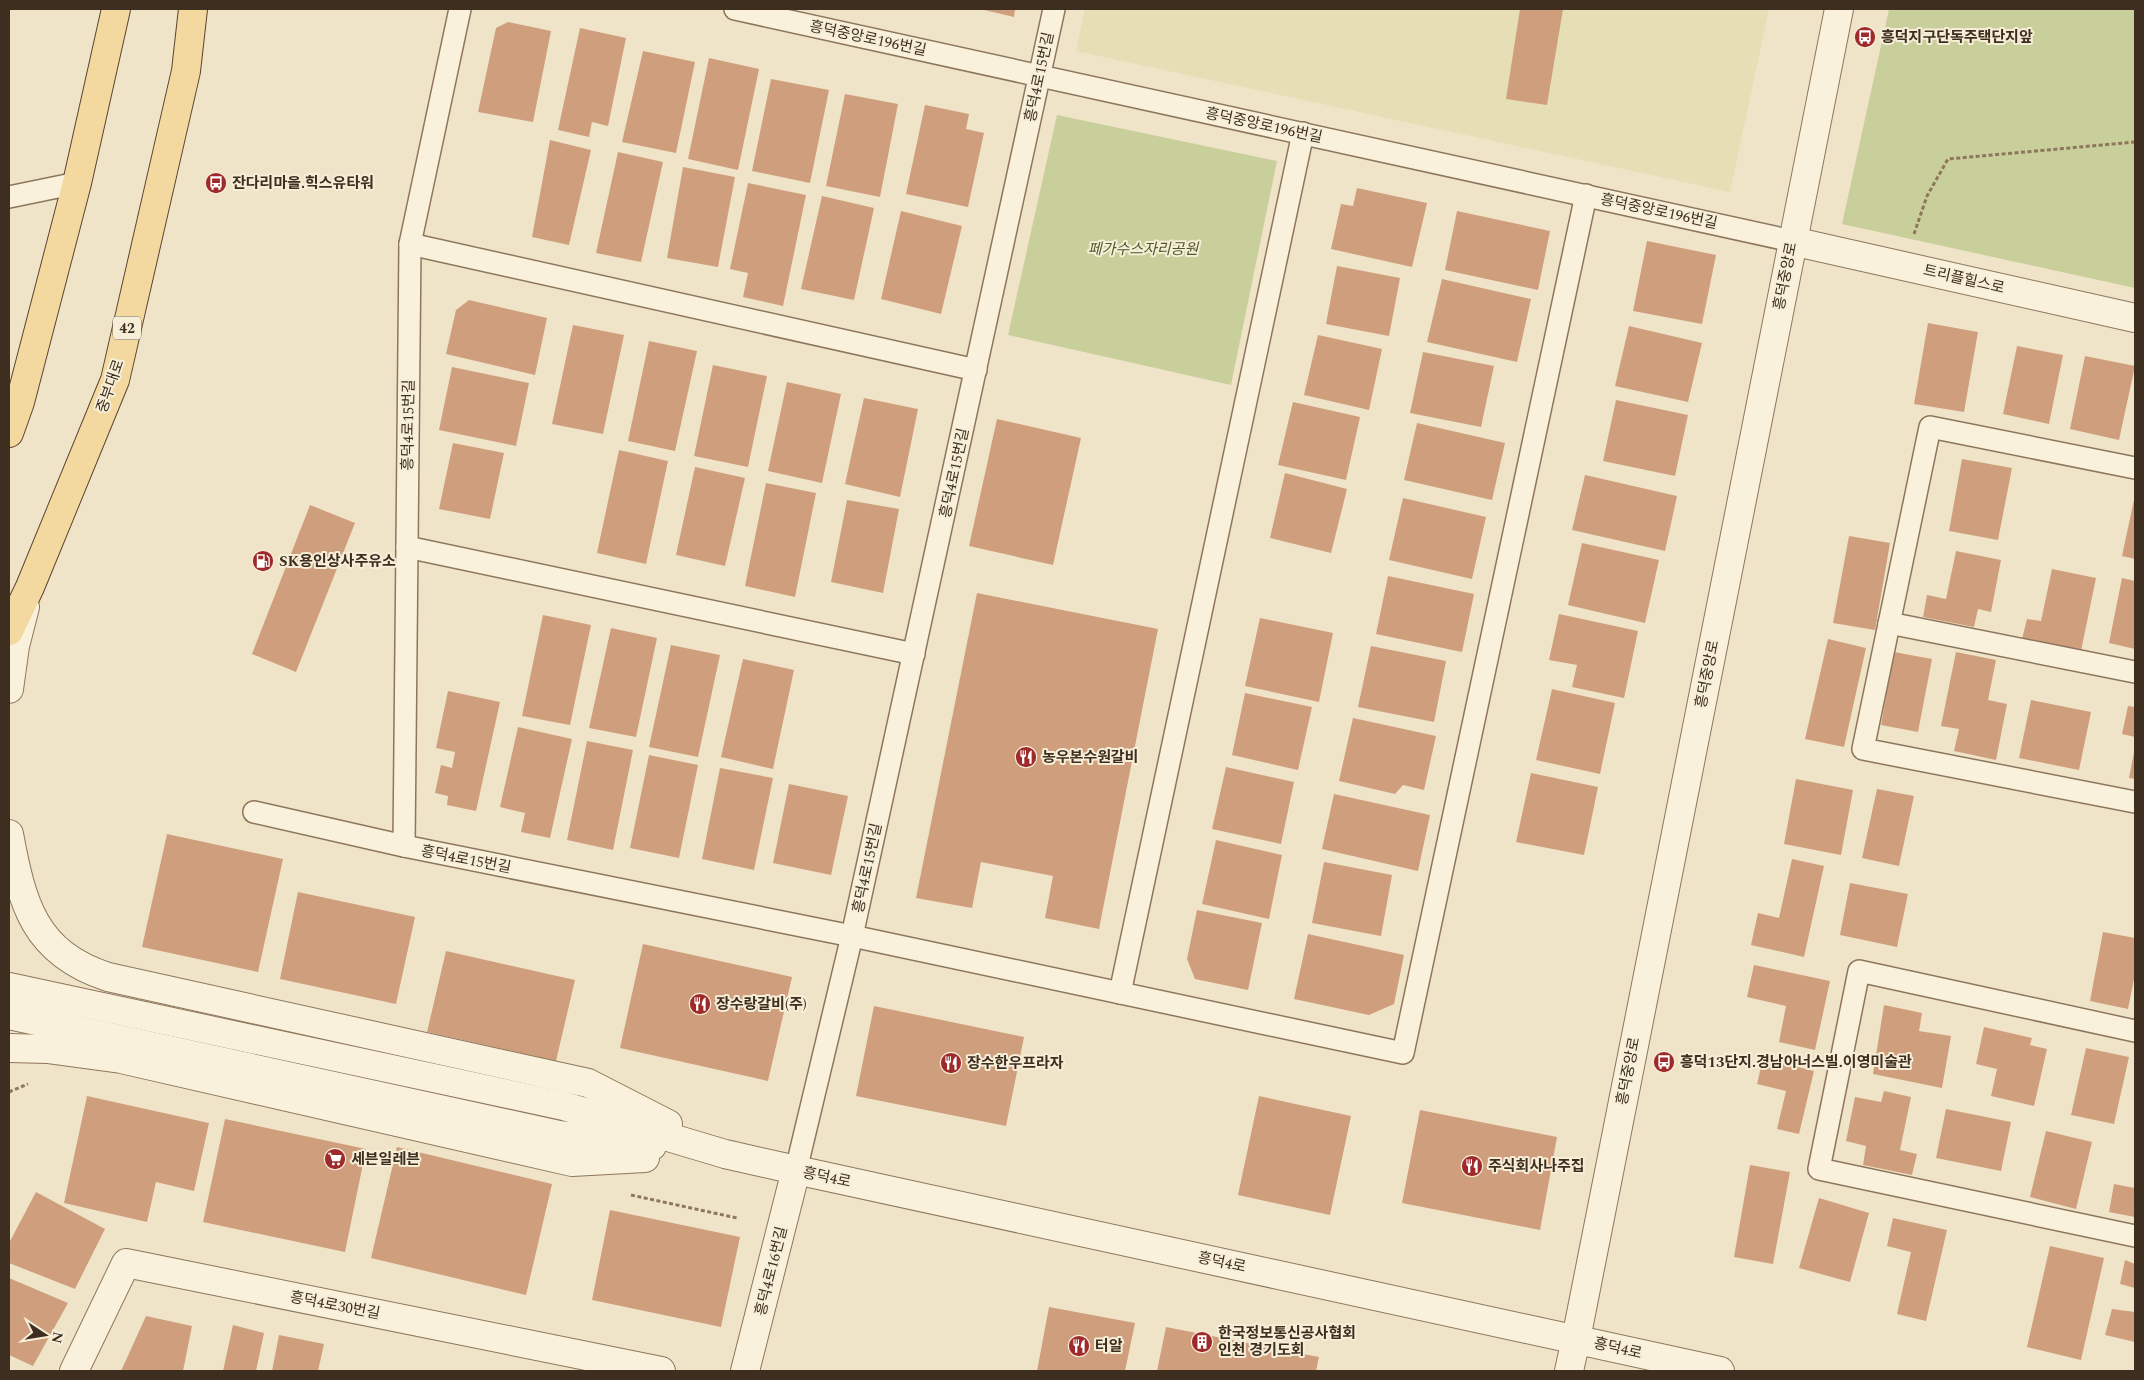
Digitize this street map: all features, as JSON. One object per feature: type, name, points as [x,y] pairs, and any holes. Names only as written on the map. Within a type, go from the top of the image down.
[{"type":"main road","points":[[9,433],[20,402],[77,183],[116,9]]},
{"type":"main road","name":"중부대로","points":[[186,71],[194,9]]},
{"type":"main road","name":"중부대로","points":[[9,631],[30,587],[115,380],[202,9]]},
{"type":"street","name":"흥덕중앙로","points":[[1576,1339],[1839,9]]},
{"type":"street","name":"트리플힐스로","points":[[1792,241],[2135,318]]},
{"type":"street","points":[[9,689],[15,646],[30,587]]},
{"type":"street","points":[[9,834],[22,892],[40,933],[70,961],[88,970],[588,1083],[725,1154]]},
{"type":"street","points":[[9,987],[564,1106],[725,1154]]},
{"type":"street","points":[[9,1015],[558,1135],[725,1154]]},
{"type":"street","points":[[9,1048],[47,1049],[121,1059],[572,1162],[725,1154]]},
{"type":"street","name":"흥덕4로","points":[[725,1154],[1720,1371]]},
{"type":"street","name":"흥덕4로16번길","points":[[745,1371],[796,1170]]},
{"type":"street","name":"흥덕4로30번길","points":[[74,1371],[126,1263],[662,1371]]},
{"type":"street","points":[[1569,1371],[1576,1339]]},
{"type":"lane","name":"흥덕4로15번길","points":[[404,846],[410,244],[460,9]]},
{"type":"lane","name":"흥덕중앙로196번길","points":[[735,9],[1792,241]]},
{"type":"lane","name":"흥덕4로15번길","points":[[796,1170],[852,936],[1054,9]]},
{"type":"lane","points":[[1120,993],[1303,133]]},
{"type":"lane","points":[[9,197],[77,183]]},
{"type":"lane","points":[[852,936],[1403,1053],[1586,195]]},
{"type":"lane","points":[[410,244],[976,370]]},
{"type":"lane","points":[[2135,468],[1930,427],[1863,750],[2135,802]]},
{"type":"lane","points":[[407,547],[914,654]]},
{"type":"lane","points":[[1888,623],[2135,672]]},
{"type":"lane","name":"흥덕4로15번길","points":[[254,812],[404,846],[852,936]]},
{"type":"lane","points":[[2135,1030],[1859,970],[1819,1169],[2135,1236]]},
{"type":"path","points":[[1904,266],[1927,196],[1948,159],[2135,142]]},
{"type":"shaded area","points":[[1085,9],[1769,9],[1730,192],[1076,51]]},
{"type":"green space","points":[[1889,9],[2135,9],[2135,288],[1842,224]]},
{"type":"green space","name":"페가수스자리공원","points":[[1057,115],[1277,161],[1231,385],[1008,335]]},
{"type":"building","points":[[980,9],[1015,9],[1014,17]]},
{"type":"building","points":[[1520,9],[1563,9],[1547,105],[1506,99]]},
{"type":"building","points":[[508,22],[551,31],[533,122],[478,112],[496,28]]},
{"type":"building","points":[[580,28],[626,38],[608,126],[592,122],[589,137],[558,130]]},
{"type":"building","points":[[643,51],[695,62],[676,153],[622,142]]},
{"type":"building","points":[[709,58],[759,69],[738,170],[688,159]]},
{"type":"building","points":[[771,79],[829,90],[810,183],[752,171]]},
{"type":"building","points":[[845,94],[898,104],[880,197],[826,186]]},
{"type":"building","points":[[925,105],[969,114],[966,129],[984,133],[968,207],[906,194]]},
{"type":"building","points":[[550,140],[591,150],[569,245],[532,237]]},
{"type":"building","points":[[618,152],[663,162],[641,262],[596,253]]},
{"type":"building","points":[[683,167],[735,177],[718,267],[667,258]]},
{"type":"building","points":[[748,183],[806,195],[783,306],[743,297],[748,273],[730,269]]},
{"type":"building","points":[[1357,188],[1427,203],[1412,267],[1331,249],[1341,204],[1353,206]]},
{"type":"building","points":[[822,196],[874,208],[854,300],[801,289]]},
{"type":"building","points":[[901,211],[962,226],[941,314],[881,299]]},
{"type":"building","points":[[1457,211],[1550,231],[1538,290],[1445,270]]},
{"type":"building","points":[[1647,241],[1716,255],[1702,324],[1633,311]]},
{"type":"building","points":[[1337,266],[1400,278],[1389,336],[1326,324]]},
{"type":"building","points":[[1442,279],[1531,299],[1517,362],[1427,342]]},
{"type":"building","points":[[469,300],[547,318],[535,375],[446,354],[456,310]]},
{"type":"building","points":[[1928,323],[1978,332],[1964,412],[1914,404]]},
{"type":"building","points":[[573,325],[624,335],[603,434],[552,424]]},
{"type":"building","points":[[1629,326],[1702,343],[1688,402],[1615,386]]},
{"type":"building","points":[[1318,335],[1382,349],[1369,410],[1304,395]]},
{"type":"building","points":[[649,341],[697,351],[675,451],[628,441]]},
{"type":"building","points":[[2017,346],[2063,355],[2049,424],[2003,414]]},
{"type":"building","points":[[1423,352],[1494,366],[1481,427],[1410,413]]},
{"type":"building","points":[[2085,356],[2135,366],[2119,440],[2070,429]]},
{"type":"building","points":[[713,365],[767,376],[748,467],[694,456]]},
{"type":"building","points":[[452,367],[529,383],[516,446],[439,430]]},
{"type":"building","points":[[787,382],[841,394],[822,483],[768,471]]},
{"type":"building","points":[[864,398],[918,409],[900,497],[845,484]]},
{"type":"building","points":[[1616,400],[1688,415],[1675,476],[1603,461]]},
{"type":"building","points":[[1293,402],[1360,417],[1346,480],[1278,465]]},
{"type":"building","points":[[997,419],[1081,438],[1053,565],[969,546]]},
{"type":"building","points":[[1417,423],[1505,443],[1492,500],[1404,480]]},
{"type":"building","points":[[453,443],[504,453],[490,519],[439,509]]},
{"type":"building","points":[[619,450],[668,461],[646,564],[597,553]]},
{"type":"building","points":[[1962,459],[2012,468],[1998,540],[1949,531]]},
{"type":"building","points":[[695,467],[745,478],[725,566],[676,555]]},
{"type":"building","points":[[1285,473],[1347,489],[1331,553],[1270,538]]},
{"type":"building","points":[[1585,475],[1677,496],[1665,551],[1572,530]]},
{"type":"building","points":[[766,483],[816,493],[795,597],[745,586]]},
{"type":"building","points":[[2135,495],[2135,559],[2122,556]]},
{"type":"building","points":[[1403,498],[1486,517],[1472,579],[1389,560]]},
{"type":"building","points":[[847,500],[899,509],[883,593],[831,582]]},
{"type":"building","points":[[310,505],[355,523],[296,672],[252,654]]},
{"type":"building","points":[[1849,536],[1890,543],[1875,630],[1833,623]]},
{"type":"building","points":[[1582,543],[1659,560],[1645,623],[1568,605]]},
{"type":"building","points":[[1956,551],[2001,560],[1991,612],[1978,609],[1974,627],[1923,617],[1927,595],[1946,599]]},
{"type":"building","points":[[2052,569],[2096,578],[2081,651],[2022,639],[2027,619],[2041,621]]},
{"type":"building","points":[[1388,576],[1474,594],[1462,652],[1376,634]]},
{"type":"building","points":[[2122,578],[2135,581],[2135,649],[2109,643]]},
{"type":"building","points":[[977,593],[1158,629],[1099,929],[1045,918],[1053,876],[981,862],[972,908],[916,898]]},
{"type":"building","points":[[1559,614],[1638,631],[1624,698],[1572,687],[1577,665],[1549,660]]},
{"type":"building","points":[[543,615],[591,625],[570,725],[522,716]]},
{"type":"building","points":[[1260,618],[1333,633],[1319,702],[1245,686]]},
{"type":"building","points":[[611,628],[657,638],[636,737],[589,728]]},
{"type":"building","points":[[1828,639],[1866,648],[1844,747],[1805,739]]},
{"type":"building","points":[[671,645],[720,655],[698,757],[649,747]]},
{"type":"building","points":[[1371,646],[1446,661],[1434,722],[1358,707]]},
{"type":"building","points":[[1894,652],[1932,659],[1918,732],[1881,725]]},
{"type":"building","points":[[1956,652],[1996,660],[1988,700],[2007,704],[1996,760],[1954,751],[1959,729],[1941,726]]},
{"type":"building","points":[[743,659],[794,670],[773,769],[721,757]]},
{"type":"building","points":[[1552,689],[1615,703],[1600,774],[1536,760]]},
{"type":"building","points":[[448,691],[500,702],[476,811],[447,805],[448,796],[435,793],[441,765],[452,768],[455,752],[436,748]]},
{"type":"building","points":[[1245,693],[1312,707],[1298,770],[1232,755]]},
{"type":"building","points":[[2031,700],[2091,712],[2079,770],[2019,758]]},
{"type":"building","points":[[2128,706],[2135,707],[2135,737],[2122,734]]},
{"type":"building","points":[[1353,718],[1436,736],[1424,790],[1403,785],[1395,794],[1339,781]]},
{"type":"building","points":[[518,727],[572,739],[550,838],[521,832],[525,813],[500,807]]},
{"type":"building","points":[[587,741],[633,750],[613,850],[567,840]]},
{"type":"building","points":[[2135,752],[2135,779],[2129,778]]},
{"type":"building","points":[[649,755],[698,765],[679,858],[630,848]]},
{"type":"building","points":[[1226,767],[1294,782],[1281,844],[1212,829]]},
{"type":"building","points":[[720,768],[773,778],[754,870],[702,859]]},
{"type":"building","points":[[1531,773],[1598,787],[1584,855],[1516,842]]},
{"type":"building","points":[[1796,779],[1853,790],[1841,855],[1784,844]]},
{"type":"building","points":[[789,784],[848,796],[831,875],[773,863]]},
{"type":"building","points":[[1877,789],[1914,796],[1899,866],[1862,858]]},
{"type":"building","points":[[1334,794],[1430,815],[1418,871],[1322,849]]},
{"type":"building","points":[[167,834],[283,859],[258,972],[142,947]]},
{"type":"building","points":[[1216,840],[1282,855],[1269,919],[1202,904]]},
{"type":"building","points":[[1792,859],[1824,866],[1804,957],[1751,945],[1758,913],[1779,918]]},
{"type":"building","points":[[1324,862],[1392,875],[1381,936],[1312,923]]},
{"type":"building","points":[[1850,883],[1908,894],[1897,947],[1840,935]]},
{"type":"building","points":[[298,892],[415,917],[396,1004],[280,979]]},
{"type":"building","points":[[1197,910],[1262,923],[1248,990],[1195,979],[1187,959]]},
{"type":"building","points":[[2103,932],[2135,938],[2135,974],[2128,1009],[2090,1001]]},
{"type":"building","points":[[1308,934],[1404,955],[1394,1004],[1369,1015],[1294,999]]},
{"type":"building","points":[[643,944],[792,977],[768,1081],[620,1048]]},
{"type":"building","points":[[446,951],[575,980],[556,1061],[427,1032]]},
{"type":"building","points":[[1754,965],[1830,981],[1815,1050],[1779,1042],[1786,1006],[1747,997]]},
{"type":"building","points":[[1884,1005],[1922,1013],[1919,1031],[1951,1036],[1942,1088],[1873,1074]]},
{"type":"building","points":[[874,1006],[1024,1037],[1006,1126],[856,1096]]},
{"type":"building","points":[[1984,1027],[2032,1038],[2030,1045],[2047,1049],[2034,1106],[1991,1096],[1997,1069],[1976,1064]]},
{"type":"building","points":[[2086,1048],[2129,1057],[2114,1124],[2071,1115]]},
{"type":"building","points":[[1763,1058],[1814,1071],[1799,1134],[1777,1129],[1786,1091],[1757,1084]]},
{"type":"building","points":[[1884,1091],[1911,1097],[1900,1150],[1917,1154],[1912,1175],[1863,1165],[1866,1146],[1846,1141],[1855,1097],[1881,1102]]},
{"type":"building","points":[[87,1096],[209,1123],[194,1191],[156,1182],[147,1222],[64,1203]]},
{"type":"building","points":[[1259,1096],[1351,1116],[1330,1215],[1238,1195]]},
{"type":"building","points":[[1946,1109],[2011,1122],[2001,1171],[1936,1158]]},
{"type":"building","points":[[1420,1110],[1557,1137],[1540,1230],[1402,1203]]},
{"type":"building","points":[[225,1119],[366,1149],[345,1252],[203,1222]]},
{"type":"building","points":[[2046,1131],[2092,1142],[2076,1209],[2030,1197]]},
{"type":"building","points":[[397,1147],[552,1184],[526,1295],[371,1258]]},
{"type":"building","points":[[1750,1165],[1790,1172],[1773,1264],[1734,1257]]},
{"type":"building","points":[[2114,1184],[2135,1188],[2135,1217],[2109,1212]]},
{"type":"building","points":[[36,1192],[105,1229],[75,1289],[9,1263],[9,1243]]},
{"type":"building","points":[[1819,1198],[1869,1213],[1850,1282],[1799,1268]]},
{"type":"building","points":[[610,1210],[740,1237],[721,1327],[592,1300]]},
{"type":"building","points":[[1893,1218],[1947,1230],[1926,1321],[1897,1314],[1911,1252],[1887,1246]]},
{"type":"building","points":[[2050,1246],[2104,1258],[2081,1360],[2027,1347]]},
{"type":"building","points":[[2125,1260],[2135,1264],[2135,1288],[2120,1284]]},
{"type":"building","points":[[9,1278],[68,1303],[33,1366],[9,1355]]},
{"type":"building","points":[[1049,1307],[1135,1323],[1125,1371],[1037,1371]]},
{"type":"building","points":[[2112,1309],[2135,1312],[2135,1342],[2105,1335]]},
{"type":"building","points":[[146,1316],[192,1326],[183,1371],[121,1371]]},
{"type":"building","points":[[233,1325],[264,1333],[256,1371],[223,1371]]},
{"type":"building","name":"한국정보통신공사협회 인천 경기도회","points":[[1166,1327],[1319,1357],[1316,1371],[1157,1371]]},
{"type":"building","points":[[279,1335],[324,1344],[318,1371],[272,1371]]},
{"type":"place","name":"흥덕지구단독주택단지앞","points":[[1865,37]]},
{"type":"place","name":"잔다리마을.힉스유타워","points":[[216,183]]},
{"type":"place","name":"SK용인상사주유소","points":[[263,561]]},
{"type":"place","name":"농우본수원갈비","points":[[1026,757]]},
{"type":"place","name":"장수랑갈비(주)","points":[[700,1004]]},
{"type":"place","name":"흥덕13단지.경남아너스빌.이영미술관","points":[[1664,1062]]},
{"type":"place","name":"장수한우프라자","points":[[951,1063]]},
{"type":"place","name":"세븐일레븐","points":[[335,1159]]},
{"type":"place","name":"주식회사나주집","points":[[1472,1166]]},
{"type":"place","name":"한국정보통신공사협회 인천 경기도회","points":[[1202,1342]]},
{"type":"place","name":"터알","points":[[1079,1346]]}]
